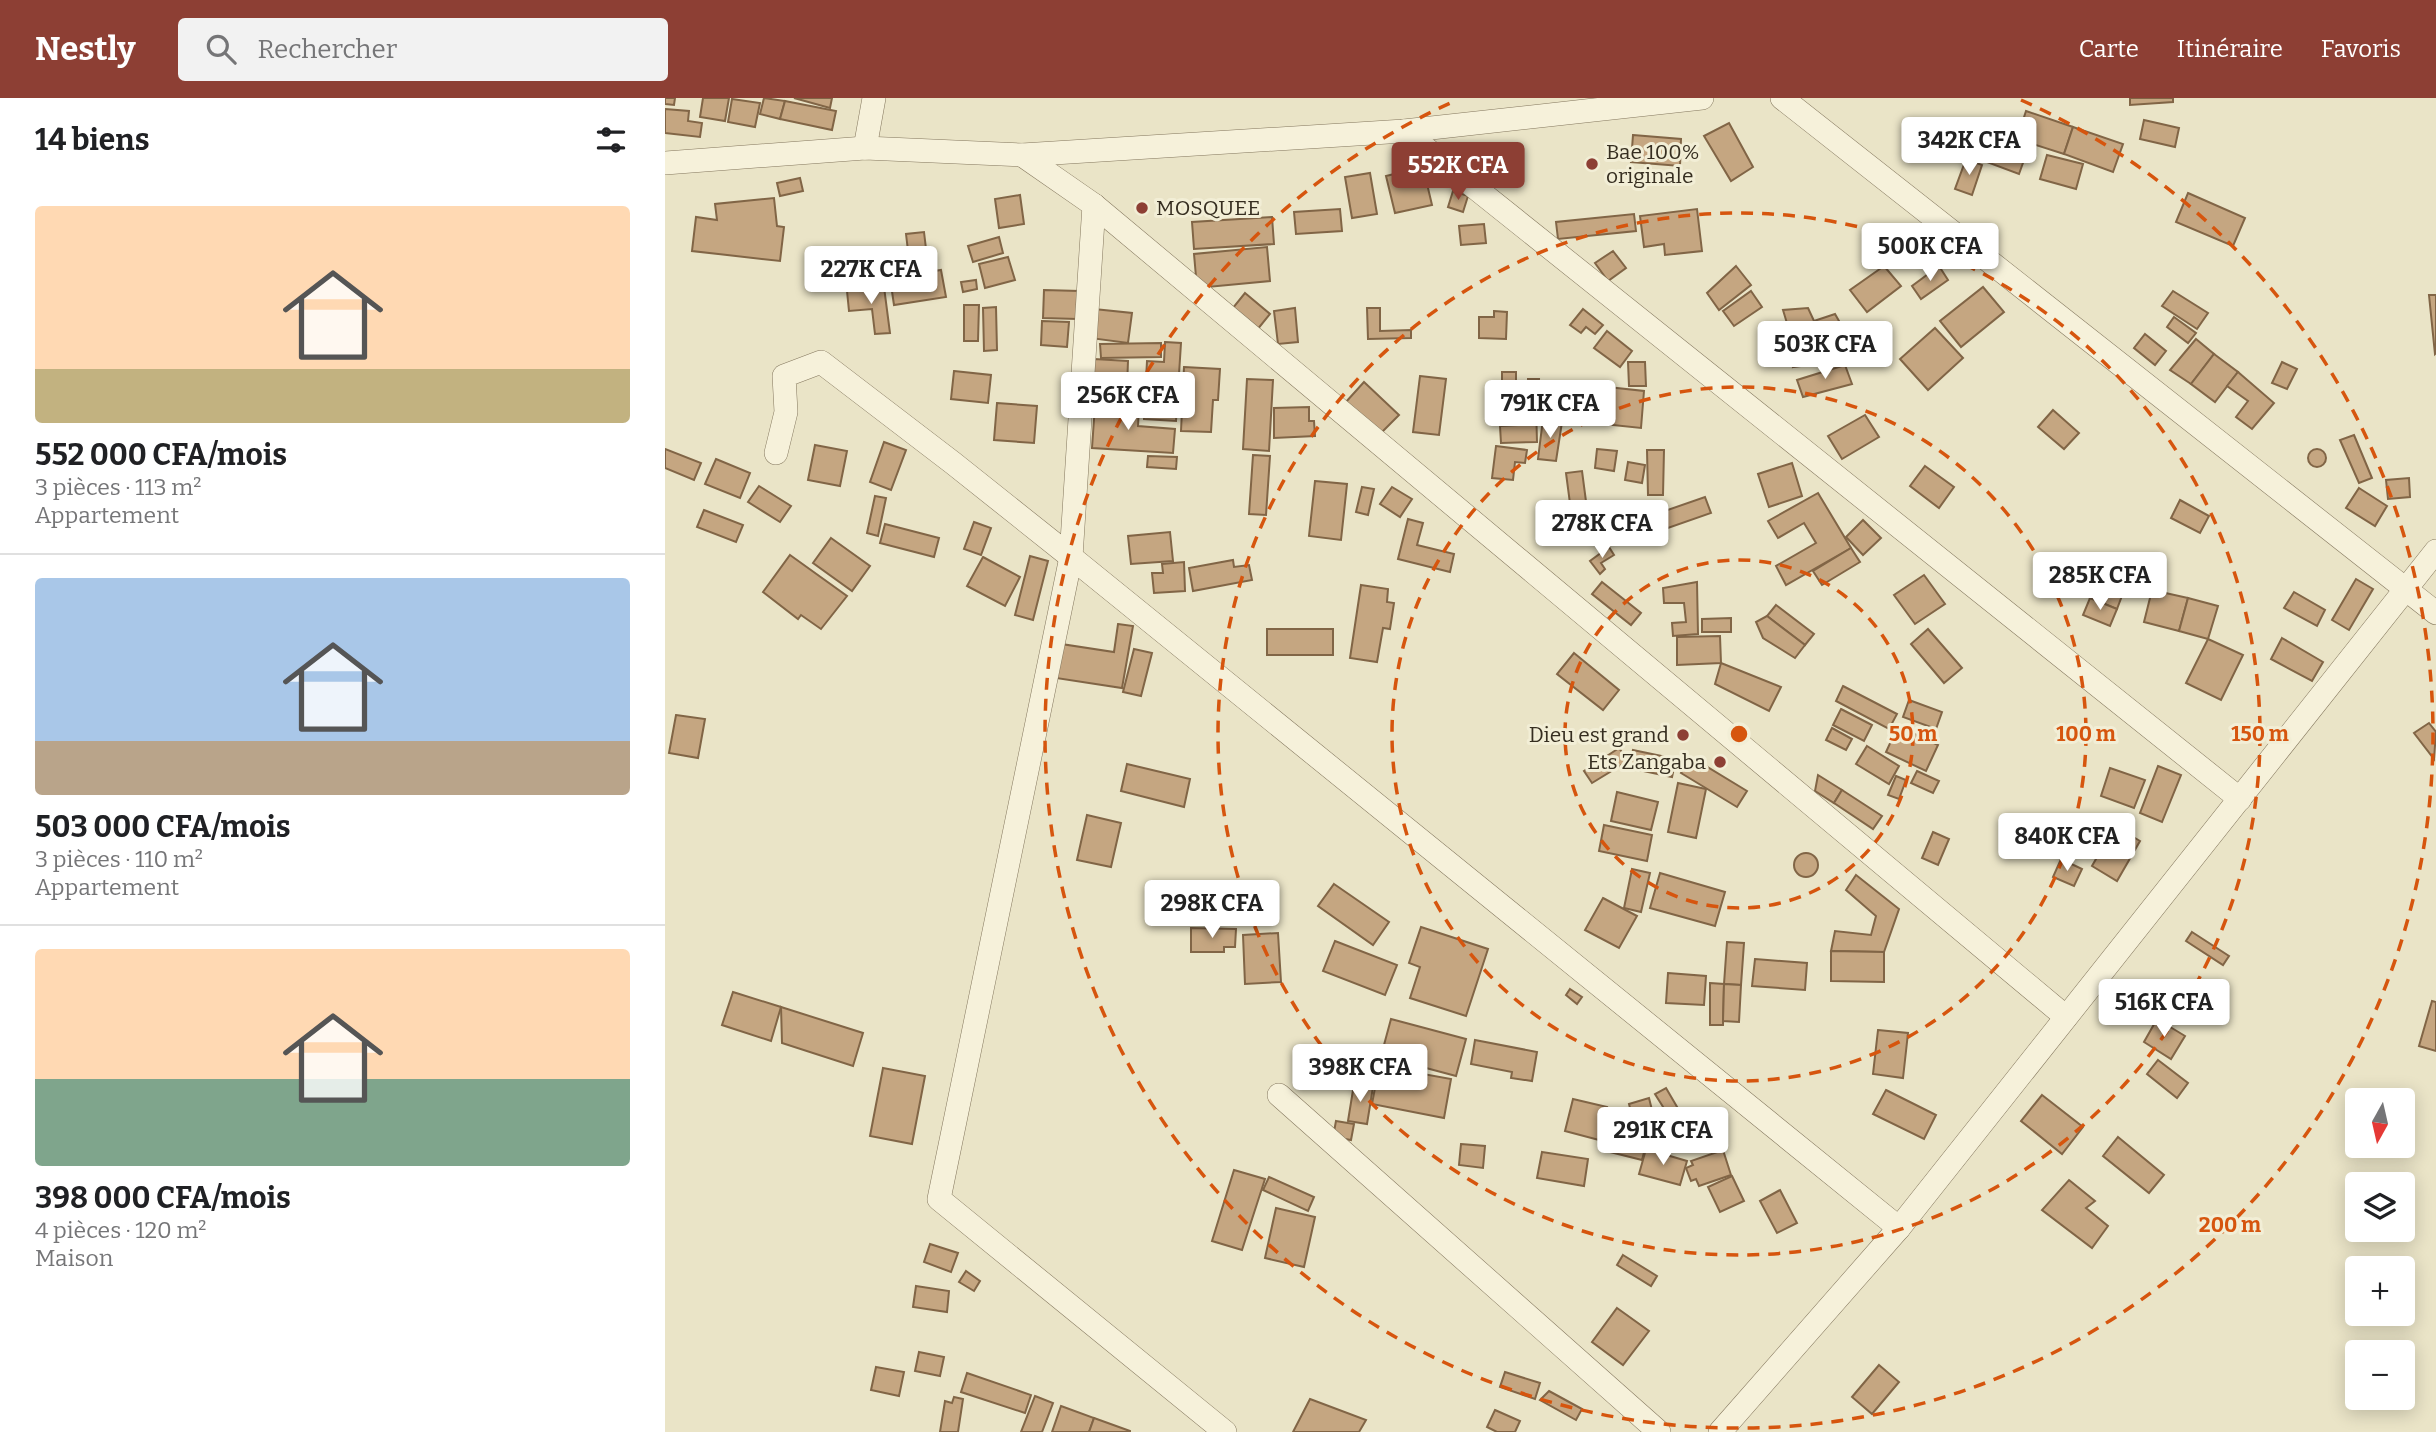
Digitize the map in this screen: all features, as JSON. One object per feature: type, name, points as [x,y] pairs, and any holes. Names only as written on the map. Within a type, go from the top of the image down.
[{"type":"street","points":[[865,148],[874,98]]},
{"type":"street","points":[[665,163],[865,148],[1022,155],[1404,131],[1702,98]]},
{"type":"street","points":[[1782,98],[2436,613]]},
{"type":"street","points":[[1404,131],[2240,799]]},
{"type":"street","points":[[1022,155],[1094,205],[2066,1017]]},
{"type":"street","points":[[1094,205],[1071,556],[939,1199],[1225,1432]]},
{"type":"street","points":[[776,453],[786,412],[784,376],[821,362],[1071,556],[1899,1228]]},
{"type":"street","points":[[1720,1432],[1899,1228],[2436,551]]},
{"type":"street","points":[[1279,1095],[1659,1432]]},
{"type":"building","points":[[665,98],[675,98],[674,105],[665,104]]},
{"type":"building","points":[[703,98],[729,98],[725,121],[700,117]]},
{"type":"building","points":[[764,98],[785,101],[780,119],[760,114]]},
{"type":"building","points":[[794,98],[832,98],[830,108]]},
{"type":"building","points":[[2130,98],[2173,98],[2173,102],[2130,105]]},
{"type":"building","points":[[732,99],[760,103],[755,127],[728,122]]},
{"type":"building","points":[[785,101],[836,111],[832,130],[780,119]]},
{"type":"building","points":[[665,109],[689,111],[688,121],[702,123],[700,137],[665,133]]},
{"type":"building","points":[[2026,111],[2073,127],[2064,154],[2017,139]]},
{"type":"building","points":[[2144,120],[2179,128],[2175,147],[2140,139]]},
{"type":"building","points":[[1729,123],[1753,167],[1731,181],[1704,136]]},
{"type":"building","points":[[2073,127],[2123,144],[2113,172],[2064,154]]},
{"type":"building","points":[[1986,131],[2029,146],[2019,174],[1976,158]]},
{"type":"building","points":[[1633,135],[1681,139],[1680,166],[1631,162]]},
{"type":"building","points":[[2047,155],[2083,164],[2076,189],[2040,179]]},
{"type":"building","points":[[1966,159],[1982,165],[1972,195],[1955,189]]},
{"type":"building","points":[[1423,167],[1432,205],[1395,213],[1386,176]]},
{"type":"building","points":[[1370,173],[1377,214],[1352,218],[1345,177]]},
{"type":"building","points":[[800,178],[803,191],[780,196],[777,183]]},
{"type":"building","points":[[1453,191],[1468,196],[1463,212],[1448,207]]},
{"type":"building","points":[[2188,193],[2245,218],[2233,246],[2176,222]]},
{"type":"building","points":[[1020,195],[1024,224],[999,228],[995,199]]},
{"type":"building","points":[[774,198],[777,226],[784,227],[780,261],[692,251],[696,217],[717,220],[715,204]]},
{"type":"building","points":[[1340,209],[1342,231],[1296,234],[1294,212]]},
{"type":"building","points":[[1697,209],[1702,251],[1665,255],[1664,244],[1644,247],[1640,216]]},
{"type":"building","points":[[1634,214],[1636,231],[1558,239],[1556,222]]},
{"type":"building","points":[[1272,217],[1274,244],[1194,249],[1192,222]]},
{"type":"building","points":[[1484,224],[1486,243],[1461,245],[1459,226]]},
{"type":"building","points":[[924,232],[927,257],[909,259],[906,234]]},
{"type":"building","points":[[999,237],[1003,253],[973,262],[968,246]]},
{"type":"building","points":[[1267,247],[1270,281],[1197,288],[1194,254]]},
{"type":"building","points":[[1613,251],[1626,268],[1608,281],[1595,263]]},
{"type":"building","points":[[1008,257],[1015,280],[985,288],[979,264]]},
{"type":"building","points":[[1736,266],[1751,285],[1719,310],[1707,293]]},
{"type":"building","points":[[1884,266],[1901,286],[1867,312],[1850,290]]},
{"type":"building","points":[[1939,266],[1948,280],[1921,299],[1912,286]]},
{"type":"building","points":[[941,270],[946,297],[894,305],[890,278]]},
{"type":"building","points":[[976,280],[977,289],[963,292],[961,282]]},
{"type":"building","points":[[884,287],[890,333],[875,334],[872,309],[849,311],[847,291]]},
{"type":"building","points":[[1983,287],[2004,312],[1961,347],[1940,321]]},
{"type":"building","points":[[1044,290],[1079,291],[1077,319],[1043,318]]},
{"type":"building","points":[[1751,291],[1762,307],[1734,326],[1723,311]]},
{"type":"building","points":[[2173,291],[2208,313],[2197,329],[2162,306]]},
{"type":"building","points":[[1245,293],[1270,314],[1257,330],[1232,309]]},
{"type":"building","points":[[2429,295],[2436,295],[2435,354]]},
{"type":"building","points":[[964,305],[979,305],[978,341],[964,341]]},
{"type":"building","points":[[996,307],[997,350],[984,351],[983,308]]},
{"type":"building","points":[[1295,308],[1298,342],[1278,344],[1274,311]]},
{"type":"building","points":[[1367,308],[1380,308],[1380,331],[1411,330],[1411,338],[1368,339]]},
{"type":"building","points":[[1808,308],[1814,321],[1835,314],[1860,358],[1793,367],[1795,350],[1783,310]]},
{"type":"building","points":[[1094,309],[1132,313],[1128,343],[1090,338]]},
{"type":"building","points":[[1583,309],[1603,325],[1595,334],[1586,327],[1581,333],[1570,325]]},
{"type":"building","points":[[1494,311],[1507,312],[1506,339],[1479,338],[1479,317],[1494,317]]},
{"type":"building","points":[[2174,317],[2196,333],[2188,343],[2167,327]]},
{"type":"building","points":[[1042,321],[1069,322],[1067,347],[1041,345]]},
{"type":"building","points":[[1935,328],[1963,358],[1928,390],[1900,359]]},
{"type":"building","points":[[1607,331],[1632,351],[1620,367],[1594,348]]},
{"type":"building","points":[[2145,334],[2166,351],[2155,365],[2134,348]]},
{"type":"building","points":[[2196,339],[2214,354],[2191,384],[2170,370]]},
{"type":"building","points":[[1165,342],[1181,343],[1176,421],[1144,419],[1147,361],[1164,362]]},
{"type":"building","points":[[1161,343],[1161,357],[1101,358],[1100,344]]},
{"type":"building","points":[[2214,354],[2238,372],[2215,402],[2191,384]]},
{"type":"building","points":[[1094,359],[1128,361],[1127,387],[1093,385]]},
{"type":"building","points":[[1628,362],[1645,362],[1646,386],[1629,386]]},
{"type":"building","points":[[2282,362],[2297,369],[2287,389],[2272,383]]},
{"type":"building","points":[[1845,365],[1852,384],[1803,397],[1797,380]]},
{"type":"building","points":[[1184,367],[1220,369],[1218,400],[1213,400],[1211,432],[1181,431]]},
{"type":"building","points":[[954,371],[991,375],[988,403],[951,399]]},
{"type":"building","points":[[1502,372],[1516,372],[1516,397],[1502,397]]},
{"type":"building","points":[[2238,372],[2274,403],[2252,429],[2236,417],[2248,401],[2227,386]]},
{"type":"building","points":[[1420,376],[1446,379],[1439,435],[1413,432]]},
{"type":"building","points":[[1247,379],[1273,380],[1269,451],[1243,449]]},
{"type":"building","points":[[1528,379],[1539,379],[1538,393],[1528,393]]},
{"type":"building","points":[[1364,382],[1399,415],[1379,435],[1345,403]]},
{"type":"building","points":[[1589,385],[1644,391],[1641,428],[1585,422]]},
{"type":"building","points":[[997,403],[1037,406],[1034,443],[994,440]]},
{"type":"building","points":[[1536,404],[1537,442],[1501,443],[1500,426],[1517,425],[1516,405]]},
{"type":"building","points":[[1095,405],[1139,407],[1138,426],[1175,429],[1173,453],[1092,448]]},
{"type":"building","points":[[1309,407],[1309,421],[1314,421],[1315,436],[1274,438],[1274,408]]},
{"type":"building","points":[[2053,410],[2079,433],[2064,449],[2038,427]]},
{"type":"building","points":[[1865,415],[1879,437],[1842,459],[1828,436]]},
{"type":"building","points":[[1543,419],[1562,422],[1556,461],[1538,459]]},
{"type":"building","points":[[2354,435],[2372,478],[2359,483],[2340,440]]},
{"type":"building","points":[[884,442],[906,450],[891,490],[870,482]]},
{"type":"building","points":[[815,445],[847,451],[840,486],[808,480]]},
{"type":"building","points":[[1496,446],[1527,450],[1525,463],[1515,462],[1513,480],[1492,478]]},
{"type":"building","points":[[665,449],[701,463],[694,480],[665,468]]},
{"type":"building","points":[[1597,449],[1617,451],[1614,471],[1595,468]]},
{"type":"building","points":[[2317,449],[2325,454],[2326,458],[2321,466],[2317,467],[2309,462],[2308,458],[2313,450]]},
{"type":"building","points":[[1647,450],[1664,450],[1663,495],[1648,495]]},
{"type":"building","points":[[1253,455],[1270,456],[1266,515],[1249,514]]},
{"type":"building","points":[[1148,456],[1177,457],[1176,469],[1147,467]]},
{"type":"building","points":[[716,459],[750,473],[740,498],[705,484]]},
{"type":"building","points":[[1628,462],[1645,465],[1642,483],[1625,480]]},
{"type":"building","points":[[1792,463],[1802,496],[1769,507],[1758,474]]},
{"type":"building","points":[[1925,466],[1954,487],[1939,508],[1910,486]]},
{"type":"building","points":[[1582,471],[1587,509],[1571,511],[1566,473]]},
{"type":"building","points":[[2409,478],[2410,497],[2388,499],[2386,480]]},
{"type":"building","points":[[1315,481],[1347,484],[1341,540],[1309,536]]},
{"type":"building","points":[[759,486],[791,506],[780,522],[748,502]]},
{"type":"building","points":[[1362,487],[1374,489],[1368,515],[1356,512]]},
{"type":"building","points":[[1392,487],[1412,499],[1400,517],[1380,504]]},
{"type":"building","points":[[2359,488],[2387,506],[2375,526],[2346,508]]},
{"type":"building","points":[[1818,493],[1851,548],[1786,585],[1776,566],[1816,543],[1804,523],[1778,538],[1768,521]]},
{"type":"building","points":[[875,496],[886,498],[878,536],[867,533]]},
{"type":"building","points":[[1705,497],[1711,513],[1665,529],[1659,513]]},
{"type":"building","points":[[2180,500],[2209,516],[2200,533],[2171,518]]},
{"type":"building","points":[[704,510],[743,525],[736,542],[697,527]]},
{"type":"building","points":[[1589,512],[1629,514],[1627,544],[1587,541]]},
{"type":"building","points":[[1408,519],[1423,523],[1417,545],[1454,554],[1450,572],[1398,559]]},
{"type":"building","points":[[1863,520],[1881,538],[1863,555],[1846,537]]},
{"type":"building","points":[[974,522],[991,528],[981,555],[964,549]]},
{"type":"building","points":[[885,524],[939,538],[934,557],[880,543]]},
{"type":"building","points":[[1170,532],[1173,561],[1131,564],[1128,536]]},
{"type":"building","points":[[831,538],[870,566],[852,591],[813,563]]},
{"type":"building","points":[[1609,547],[1614,555],[1601,563],[1605,569],[1600,574],[1590,561]]},
{"type":"building","points":[[1851,548],[1860,562],[1822,585],[1813,571]]},
{"type":"building","points":[[790,555],[847,596],[821,629],[801,615],[798,619],[763,592]]},
{"type":"building","points":[[1030,556],[1048,561],[1033,620],[1015,615]]},
{"type":"building","points":[[983,557],[1020,577],[1005,606],[967,586]]},
{"type":"building","points":[[1233,560],[1234,567],[1249,565],[1252,580],[1193,591],[1189,568]]},
{"type":"building","points":[[1184,562],[1185,591],[1154,593],[1152,573],[1163,573],[1162,564]]},
{"type":"building","points":[[1924,575],[1945,604],[1915,624],[1894,595]]},
{"type":"building","points":[[2356,579],[2373,589],[2349,630],[2332,620]]},
{"type":"building","points":[[1602,582],[1641,613],[1631,625],[1592,594]]},
{"type":"building","points":[[1697,582],[1698,634],[1673,636],[1672,623],[1686,622],[1684,603],[1664,603],[1663,588]]},
{"type":"building","points":[[2096,583],[2123,593],[2117,609],[2090,598]]},
{"type":"building","points":[[1361,585],[1388,589],[1387,602],[1394,603],[1390,629],[1383,628],[1377,662],[1350,658]]},
{"type":"building","points":[[2152,590],[2188,598],[2179,631],[2144,622]]},
{"type":"building","points":[[2294,592],[2325,610],[2317,626],[2284,608]]},
{"type":"building","points":[[2090,598],[2117,609],[2110,626],[2083,615]]},
{"type":"building","points":[[2188,598],[2218,606],[2208,639],[2179,631]]},
{"type":"building","points":[[1776,605],[1814,634],[1805,645],[1767,616]]},
{"type":"building","points":[[1767,616],[1805,645],[1795,658],[1763,638],[1756,622]]},
{"type":"building","points":[[1731,618],[1731,632],[1702,632],[1702,619]]},
{"type":"building","points":[[1118,624],[1133,626],[1122,688],[1056,678],[1061,644],[1114,652]]},
{"type":"building","points":[[1267,629],[1333,629],[1333,655],[1267,655]]},
{"type":"building","points":[[1928,629],[1962,668],[1944,683],[1911,644]]},
{"type":"building","points":[[1720,636],[1721,663],[1677,665],[1677,637]]},
{"type":"building","points":[[2282,638],[2323,662],[2312,681],[2271,659]]},
{"type":"building","points":[[2208,639],[2243,655],[2221,700],[2186,683]]},
{"type":"building","points":[[1134,649],[1152,653],[1141,696],[1123,692]]},
{"type":"building","points":[[1574,653],[1619,690],[1603,710],[1557,674]]},
{"type":"building","points":[[1721,663],[1781,687],[1769,711],[1715,684]]},
{"type":"building","points":[[1843,686],[1897,714],[1889,729],[1836,701]]},
{"type":"building","points":[[1909,700],[1942,712],[1936,729],[1903,717]]},
{"type":"building","points":[[1841,709],[1872,725],[1864,741],[1833,725]]},
{"type":"building","points":[[676,715],[705,719],[698,758],[669,753]]},
{"type":"building","points":[[2429,723],[2436,732],[2434,759],[2414,733]]},
{"type":"building","points":[[1898,726],[1938,745],[1926,771],[1886,752]]},
{"type":"building","points":[[1832,728],[1852,739],[1846,750],[1826,740]]},
{"type":"building","points":[[1867,746],[1899,766],[1889,784],[1856,764]]},
{"type":"building","points":[[1619,748],[1628,761],[1592,783],[1584,771]]},
{"type":"building","points":[[1633,750],[1676,759],[1672,777],[1629,768]]},
{"type":"building","points":[[1691,757],[1747,791],[1737,807],[1681,773]]},
{"type":"building","points":[[1127,764],[1190,779],[1184,807],[1121,791]]},
{"type":"building","points":[[2158,766],[2181,775],[2162,822],[2140,813]]},
{"type":"building","points":[[2110,768],[2145,780],[2134,808],[2101,796]]},
{"type":"building","points":[[1917,771],[1939,781],[1933,793],[1911,783]]},
{"type":"building","points":[[1818,775],[1842,790],[1834,803],[1815,791]]},
{"type":"building","points":[[1896,776],[1906,780],[1899,799],[1888,795]]},
{"type":"building","points":[[1678,783],[1706,789],[1696,838],[1668,832]]},
{"type":"building","points":[[1842,790],[1882,816],[1873,829],[1834,803]]},
{"type":"building","points":[[1617,792],[1658,802],[1651,830],[1611,821]]},
{"type":"building","points":[[1087,815],[1121,823],[1111,867],[1077,860]]},
{"type":"building","points":[[1604,825],[1652,835],[1647,861],[1599,851]]},
{"type":"building","points":[[2115,826],[2140,841],[2117,881],[2092,866]]},
{"type":"building","points":[[1933,832],[1949,839],[1938,865],[1922,858]]},
{"type":"building","points":[[1801,853],[1811,853],[1818,860],[1818,870],[1811,877],[1801,877],[1794,870],[1794,860]]},
{"type":"building","points":[[2061,859],[2082,869],[2074,886],[2053,877]]},
{"type":"building","points":[[1632,869],[1650,873],[1641,912],[1624,908]]},
{"type":"building","points":[[1660,873],[1725,892],[1715,926],[1650,908]]},
{"type":"building","points":[[1856,875],[1899,909],[1884,952],[1831,951],[1835,931],[1871,935],[1876,916],[1846,890]]},
{"type":"building","points":[[1334,884],[1389,922],[1373,945],[1318,906]]},
{"type":"building","points":[[1603,898],[1637,916],[1619,948],[1585,930]]},
{"type":"building","points":[[1421,927],[1488,949],[1466,1016],[1410,998],[1420,967],[1409,963]]},
{"type":"building","points":[[1191,928],[1236,929],[1235,947],[1224,947],[1224,952],[1191,952]]},
{"type":"building","points":[[2192,932],[2229,956],[2223,965],[2186,941]]},
{"type":"building","points":[[1278,933],[1281,982],[1245,984],[1243,935]]},
{"type":"building","points":[[1335,941],[1397,965],[1385,995],[1323,971]]},
{"type":"building","points":[[1727,942],[1744,943],[1741,985],[1724,984]]},
{"type":"building","points":[[1831,951],[1884,952],[1884,982],[1831,981]]},
{"type":"building","points":[[1755,959],[1807,963],[1805,990],[1752,986]]},
{"type":"building","points":[[1668,973],[1706,976],[1704,1005],[1666,1003]]},
{"type":"building","points":[[1710,983],[1724,984],[1723,1025],[1710,1025]]},
{"type":"building","points":[[1724,984],[1741,985],[1739,1022],[1723,1021]]},
{"type":"building","points":[[1570,989],[1582,997],[1577,1004],[1566,995]]},
{"type":"building","points":[[733,992],[781,1007],[771,1041],[722,1025]]},
{"type":"building","points":[[2432,1001],[2436,1002],[2436,1051],[2419,1046]]},
{"type":"building","points":[[781,1007],[863,1033],[853,1066],[782,1043]]},
{"type":"building","points":[[1391,1019],[1466,1039],[1456,1076],[1381,1056]]},
{"type":"building","points":[[2157,1019],[2185,1036],[2171,1059],[2144,1042]]},
{"type":"building","points":[[1878,1030],[1908,1033],[1903,1078],[1873,1074]]},
{"type":"building","points":[[1475,1040],[1537,1052],[1532,1081],[1511,1078],[1512,1072],[1471,1064]]},
{"type":"building","points":[[2158,1060],[2188,1083],[2177,1098],[2147,1074]]},
{"type":"building","points":[[1379,1066],[1451,1079],[1444,1118],[1372,1104]]},
{"type":"building","points":[[883,1068],[925,1076],[912,1144],[870,1136]]},
{"type":"building","points":[[1354,1084],[1373,1087],[1367,1124],[1348,1121]]},
{"type":"building","points":[[1666,1088],[1680,1112],[1670,1118],[1655,1094]]},
{"type":"building","points":[[1886,1090],[1936,1115],[1924,1139],[1873,1114]]},
{"type":"building","points":[[2042,1095],[2083,1127],[2062,1154],[2021,1121]]},
{"type":"building","points":[[1649,1098],[1653,1114],[1633,1120],[1629,1104]]},
{"type":"building","points":[[1573,1099],[1607,1107],[1599,1140],[1565,1131]]},
{"type":"building","points":[[1336,1121],[1354,1124],[1351,1140],[1333,1137]]},
{"type":"building","points":[[1616,1133],[1647,1141],[1642,1160],[1610,1152]]},
{"type":"building","points":[[2118,1137],[2164,1175],[2149,1193],[2103,1156]]},
{"type":"building","points":[[1461,1144],[1485,1146],[1483,1168],[1459,1165]]},
{"type":"building","points":[[1646,1149],[1687,1161],[1680,1185],[1639,1174]]},
{"type":"building","points":[[1723,1150],[1731,1175],[1699,1186],[1696,1179],[1691,1181],[1686,1168],[1693,1165],[1691,1161]]},
{"type":"building","points":[[1542,1152],[1588,1159],[1584,1186],[1537,1178]]},
{"type":"building","points":[[1234,1170],[1265,1179],[1242,1250],[1212,1241]]},
{"type":"building","points":[[1732,1176],[1744,1201],[1720,1212],[1708,1187]]},
{"type":"building","points":[[1269,1177],[1314,1197],[1308,1211],[1263,1190]]},
{"type":"building","points":[[2069,1180],[2095,1201],[2086,1208],[2108,1226],[2092,1248],[2042,1210]]},
{"type":"building","points":[[1780,1190],[1797,1223],[1777,1233],[1760,1201]]},
{"type":"building","points":[[1276,1208],[1315,1217],[1304,1267],[1265,1258]]},
{"type":"building","points":[[930,1244],[958,1253],[951,1272],[924,1262]]},
{"type":"building","points":[[1623,1255],[1657,1276],[1651,1286],[1617,1265]]},
{"type":"building","points":[[966,1271],[980,1281],[974,1291],[959,1282]]},
{"type":"building","points":[[916,1286],[949,1291],[947,1312],[913,1307]]},
{"type":"building","points":[[1617,1308],[1649,1331],[1623,1365],[1592,1342]]},
{"type":"building","points":[[919,1352],[944,1357],[940,1376],[915,1371]]},
{"type":"building","points":[[1879,1365],[1899,1382],[1872,1414],[1852,1397]]},
{"type":"building","points":[[876,1367],[904,1372],[899,1396],[871,1390]]},
{"type":"building","points":[[1505,1372],[1540,1383],[1535,1399],[1500,1387]]},
{"type":"building","points":[[967,1373],[1031,1395],[1025,1413],[961,1392]]},
{"type":"building","points":[[1549,1391],[1582,1409],[1576,1420],[1540,1400]]},
{"type":"building","points":[[1035,1396],[1053,1403],[1042,1432],[1021,1432]]},
{"type":"building","points":[[954,1397],[963,1399],[958,1432],[940,1432],[945,1401],[952,1403]]},
{"type":"building","points":[[1310,1399],[1366,1420],[1359,1432],[1293,1432]]},
{"type":"building","points":[[1061,1406],[1094,1418],[1089,1432],[1052,1432]]},
{"type":"building","points":[[1495,1410],[1520,1421],[1515,1432],[1497,1432],[1487,1427]]},
{"type":"building","points":[[1094,1418],[1130,1431],[1130,1432],[1089,1432]]},
{"type":"place","name":"Bae 100% originale","points":[[1592,164]]},
{"type":"place","name":"MOSQUEE","points":[[1142,208]]},
{"type":"place","name":"Dieu est grand","points":[[1683,735]]},
{"type":"place","name":"Ets Zangaba","points":[[1720,762]]}]
